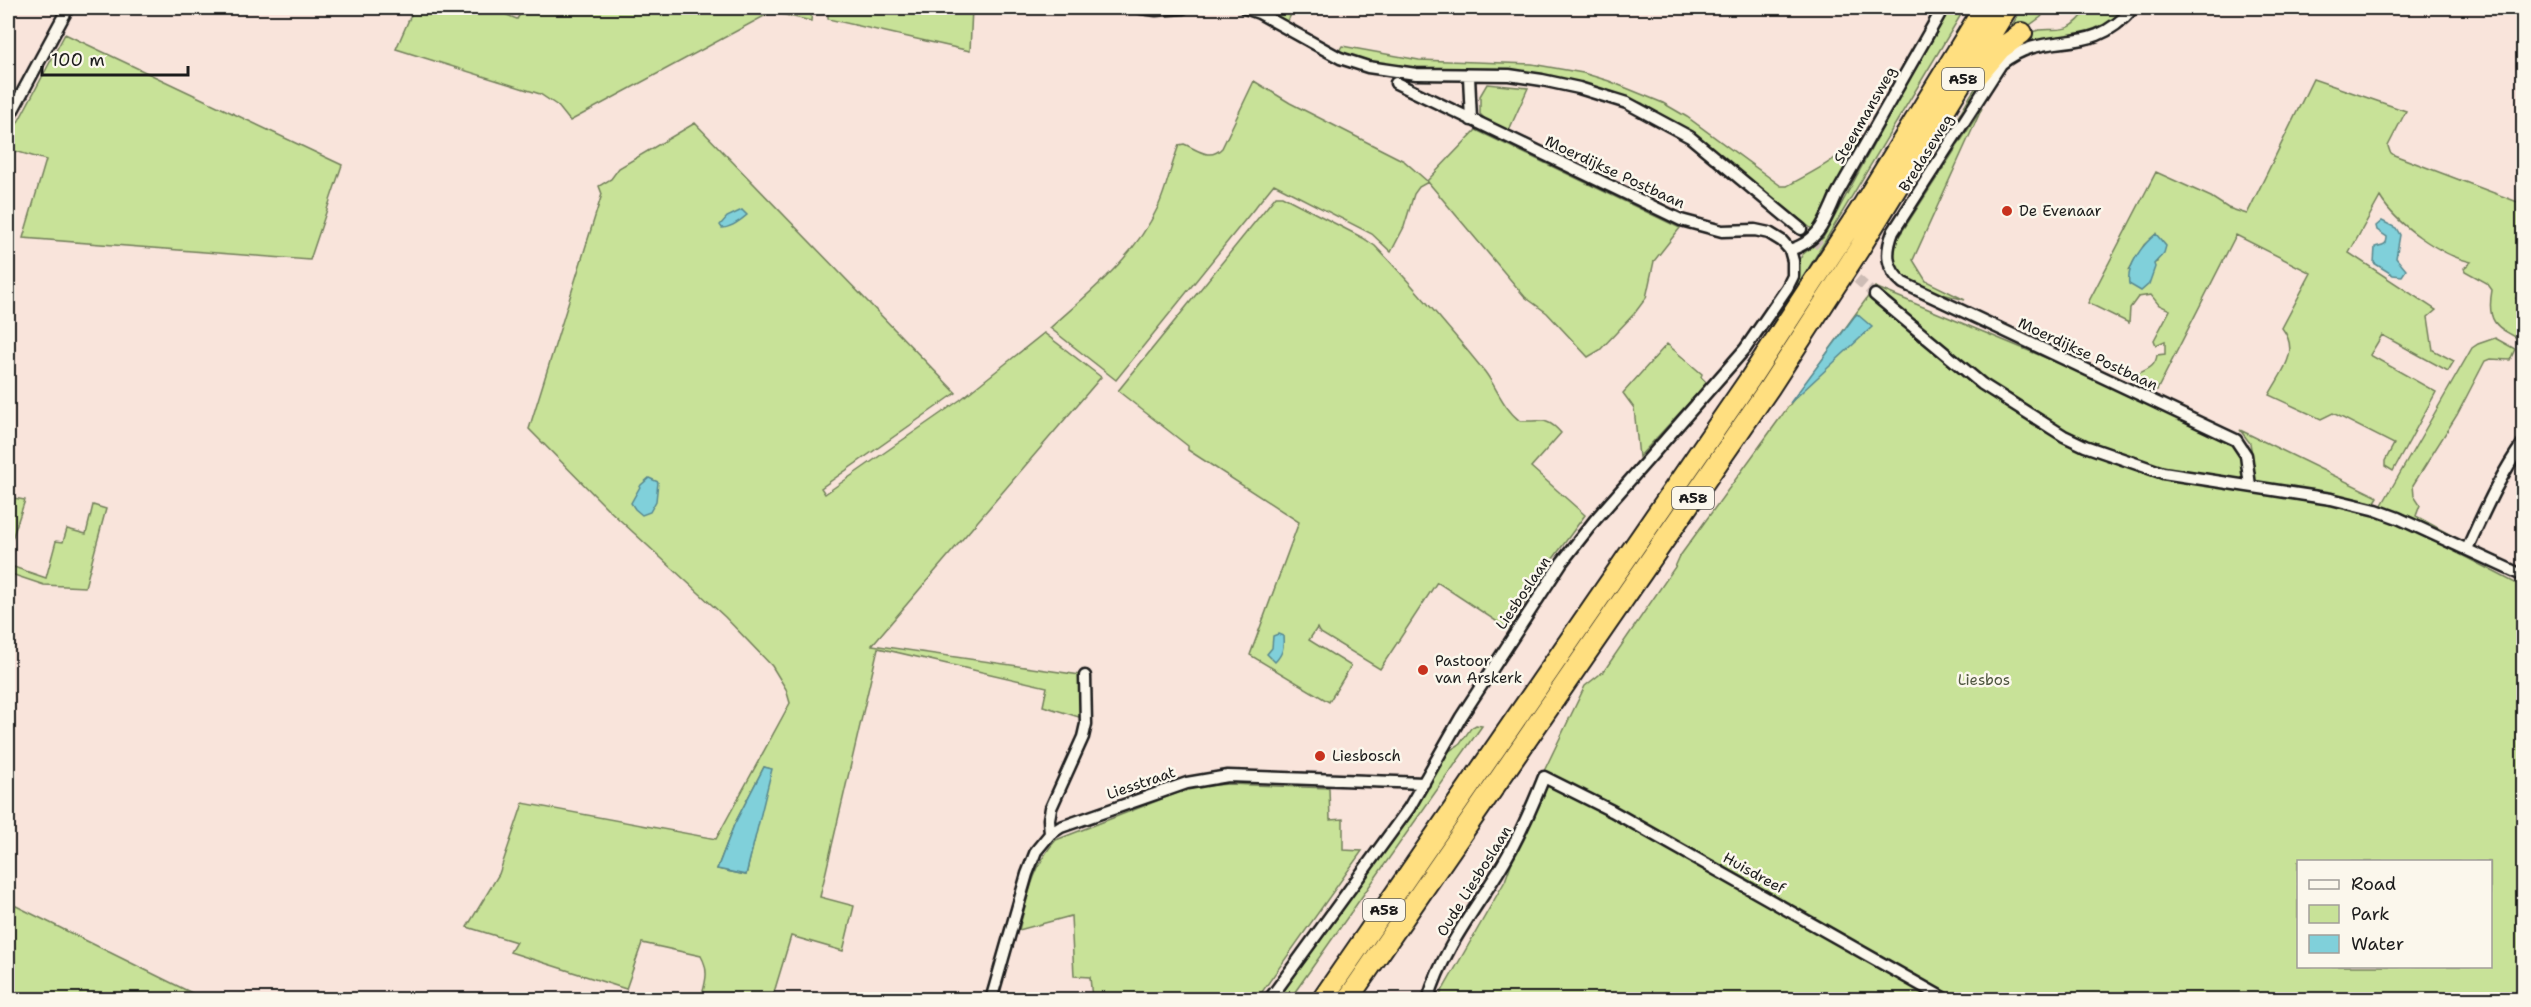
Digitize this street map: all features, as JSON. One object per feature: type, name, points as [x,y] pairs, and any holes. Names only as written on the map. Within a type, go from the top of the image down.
[{"type":"highway","name":"A58","points":[[1322,999],[1750,379],[1859,212],[1984,8]]},
{"type":"highway","name":"A58","points":[[1347,999],[1769,388],[1920,151],[2007,8]]},
{"type":"highway","name":"A58","points":[[1920,151],[1951,114],[1986,62],[2022,33]]},
{"type":"street","points":[[8,119],[68,8]]},
{"type":"street","points":[[1141,8],[1156,10],[1180,8]]},
{"type":"street","points":[[1245,8],[1259,13],[1340,58],[1368,67],[1416,74],[1509,75],[1579,88],[1627,103],[1690,137],[1801,229]]},
{"type":"street","name":"Steenmansweg","points":[[1790,250],[1803,246],[1814,238],[1943,8]]},
{"type":"street","name":"Bredaseweg","points":[[1889,267],[1887,254],[1893,232],[2001,64],[2024,48],[2038,44],[2091,39],[2110,30],[2133,8]]},
{"type":"street","points":[[1469,76],[1471,120]]},
{"type":"street","name":"Moerdijkse Postbaan","points":[[1396,83],[1681,220],[1722,231],[1755,230],[1769,233],[1782,241],[1790,250]]},
{"type":"street","name":"Liesboslaan","points":[[1269,999],[1409,808],[1461,717],[1562,562],[1595,520],[1745,349],[1793,276],[1790,250]]},
{"type":"street","name":"Moerdijkse Postbaan","points":[[1889,267],[1903,284],[2236,440],[2246,455],[2250,486]]},
{"type":"street","points":[[1875,295],[1982,384],[2064,436],[2085,446],[2163,473],[2331,499],[2376,510],[2523,576]]},
{"type":"street","points":[[2467,549],[2492,493],[2523,442]]},
{"type":"street","points":[[991,999],[1027,874],[1036,851],[1050,834],[1051,808],[1083,737],[1086,724],[1085,676]]},
{"type":"street","name":"Liesstraat","points":[[1050,834],[1061,827],[1187,783],[1228,777],[1424,783]]},
{"type":"street","name":"Oude Liesboslaan","points":[[1428,999],[1456,934],[1498,872],[1524,828],[1544,777]]},
{"type":"street","name":"Huisdreef","points":[[1544,777],[1612,811],[1947,999]]},
{"type":"green space","points":[[414,8],[494,8],[494,10],[517,19],[524,8],[779,8],[570,121],[558,106],[540,94],[396,49]]},
{"type":"green space","points":[[793,8],[812,9],[811,21],[781,14]]},
{"type":"green space","points":[[873,8],[972,8],[970,51],[828,19],[828,11]]},
{"type":"green space","points":[[1244,8],[1294,8],[1285,27]]},
{"type":"green space","points":[[1950,8],[1965,8],[1798,286],[1797,268],[1802,255],[1823,238]]},
{"type":"green space","points":[[2022,8],[2047,8],[2041,17],[2000,46]]},
{"type":"green space","points":[[2088,8],[2131,8],[2109,28],[2003,59],[1935,159],[1963,108],[1995,61],[2024,36],[2034,31],[2057,30],[2072,26]]},
{"type":"green space","points":[[65,34],[342,165],[310,260],[23,238],[46,160],[8,149],[8,141]]},
{"type":"green space","points":[[1342,46],[1419,60],[1532,64],[1583,73],[1609,81],[1663,103],[1687,117],[1781,186],[1787,186],[1825,165],[1860,138],[1813,230],[1712,148],[1642,103],[1602,90],[1388,65],[1338,53]]},
{"type":"green space","points":[[2313,79],[2406,111],[2388,146],[2390,152],[2523,204],[2523,290],[2516,298],[2523,309],[2521,324],[2523,325],[2523,341],[2495,323],[2491,310],[2492,290],[2487,283],[2465,271],[2464,268],[2471,262],[2446,253],[2420,237],[2397,218],[2380,197],[2349,253],[2436,310],[2428,317],[2433,350],[2454,361],[2448,371],[2382,335],[2370,355],[2436,392],[2393,471],[2385,466],[2385,461],[2394,444],[2333,413],[2321,419],[2269,395],[2289,354],[2290,345],[2282,328],[2311,273],[2236,235],[2157,390],[2131,379],[2151,367],[2157,355],[2165,354],[2165,341],[2156,345],[2154,340],[2170,310],[2159,305],[2151,295],[2138,297],[2130,308],[2129,323],[2088,303],[2156,172],[2211,197],[2228,208],[2247,214]],"holes":[[[2156,234],[2157,262],[2129,270],[2144,245]]]},
{"type":"green space","points":[[1254,81],[1290,103],[1404,161],[1427,181],[1476,130],[1680,228],[1654,261],[1646,298],[1600,350],[1588,357],[1547,313],[1525,297],[1428,182],[1419,187],[1414,194],[1404,227],[1391,252],[1372,234],[1274,184],[1116,380],[1050,328],[1096,287],[1137,242],[1158,207],[1179,145],[1184,144],[1208,154],[1213,154],[1222,148]]},
{"type":"green space","points":[[1487,84],[1528,88],[1509,130],[1490,124],[1480,114],[1480,96]]},
{"type":"green space","points":[[1982,108],[1913,260],[1926,281],[1965,300],[1916,287],[1906,281],[1892,264],[1894,244]]},
{"type":"green space","points":[[695,123],[956,393],[821,488],[825,494],[960,400],[1044,333],[1101,377],[872,645],[1080,675],[1082,718],[1043,706],[1047,687],[878,648],[820,897],[854,906],[843,951],[791,936],[772,999],[701,999],[706,972],[701,956],[642,943],[626,989],[510,952],[516,942],[467,927],[499,874],[523,803],[716,839],[790,703],[786,689],[772,666],[725,617],[608,509],[529,429],[602,194],[599,186],[611,179],[619,168]],"holes":[[[764,767],[771,769],[746,875],[717,869],[734,825]]]},
{"type":"green space","points":[[1276,196],[1282,196],[1375,246],[1418,292],[1472,356],[1514,416],[1520,421],[1547,422],[1561,433],[1531,467],[1585,515],[1547,567],[1508,629],[1437,582],[1380,669],[1319,632],[1317,628],[1309,640],[1351,666],[1329,702],[1250,655],[1299,522],[1188,450],[1188,446],[1118,391]]},
{"type":"green space","name":"Liesbos","points":[[1875,287],[2075,370],[2252,454],[2250,443],[2240,430],[2378,497],[2371,508],[2523,587],[2523,999],[1437,1000],[1505,881],[1545,769],[1585,686],[1604,671],[1675,567],[1680,556]]},
{"type":"green space","points":[[2495,338],[2515,349],[2510,360],[2485,361],[2457,415],[2413,485],[2414,496],[2420,505],[2416,516],[2467,544],[2379,510],[2472,348]]},
{"type":"green space","points":[[1667,344],[1702,374],[1701,377],[1707,383],[1639,457],[1634,408],[1623,393]]},
{"type":"green space","points":[[8,497],[25,500],[8,551]]},
{"type":"green space","points":[[93,505],[106,509],[85,587],[44,585],[8,573],[8,565],[46,578],[56,541],[63,542],[67,529],[86,534]]},
{"type":"green space","points":[[1476,725],[1482,726],[1290,999],[1277,1000],[1427,790],[1446,753],[1460,744],[1471,728]]},
{"type":"green space","points":[[1228,784],[1329,788],[1330,820],[1343,819],[1343,850],[1362,851],[1257,999],[1092,999],[1090,977],[1074,976],[1071,916],[1019,930],[1037,870],[1048,849],[1056,840],[1185,790]]},
{"type":"green space","points":[[8,902],[204,999],[8,999]]},
{"type":"water","points":[[742,210],[747,215],[738,222],[722,228],[720,225],[727,217]]},
{"type":"water","points":[[2382,221],[2396,228],[2400,235],[2396,258],[2406,270],[2402,276],[2393,275],[2374,263],[2375,247],[2384,245],[2387,240],[2387,237],[2377,230],[2376,226]]},
{"type":"water","points":[[2156,234],[2166,246],[2164,253],[2154,264],[2149,284],[2141,291],[2129,284],[2130,270],[2141,249]]},
{"type":"water","points":[[1857,314],[1872,327],[1790,403],[1854,317]]},
{"type":"water","points":[[649,478],[658,482],[656,501],[650,512],[642,515],[631,503],[641,485]]},
{"type":"water","points":[[1278,634],[1283,636],[1283,647],[1275,662],[1267,654],[1272,648],[1273,636]]},
{"type":"water","points":[[764,767],[772,769],[746,875],[717,869],[734,825]]},
{"type":"tunnel","points":[[1801,229],[1875,295]]},
{"type":"place","name":"De Evenaar","points":[[2007,211]]},
{"type":"place","name":"Pastoor van Arskerk","points":[[1423,670]]},
{"type":"place","name":"Liesbosch","points":[[1320,756]]}]
